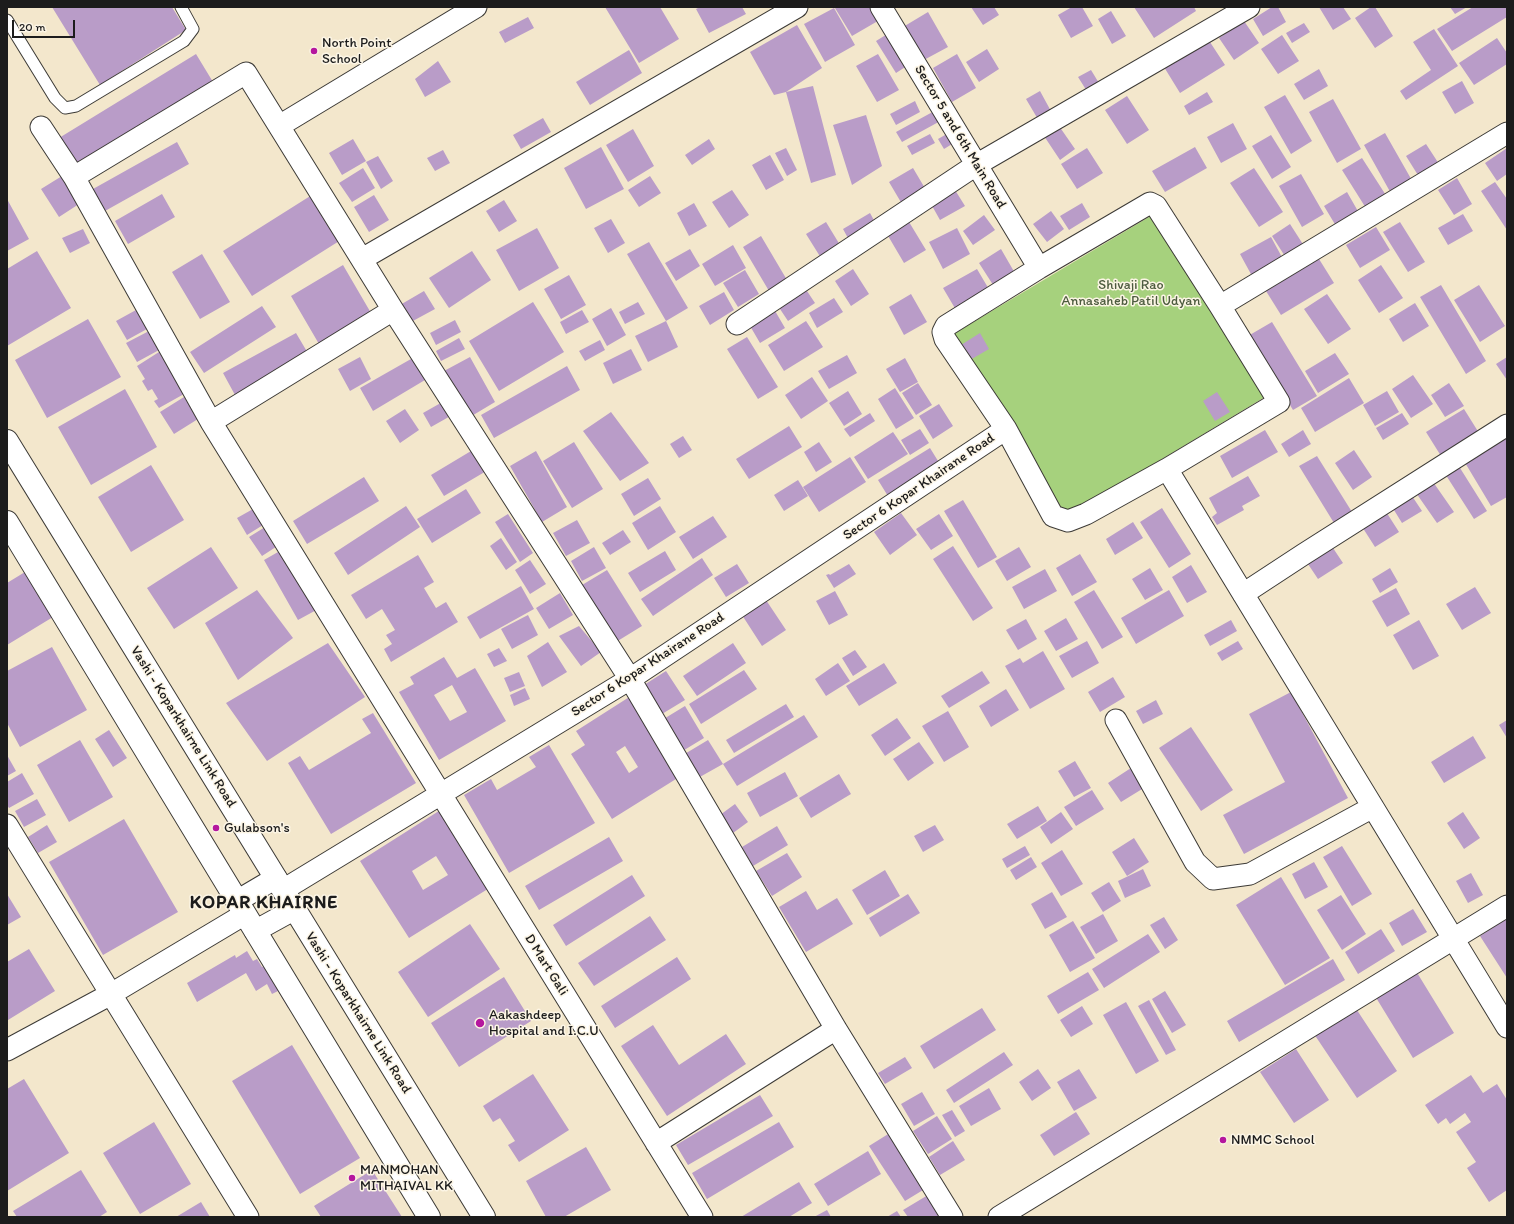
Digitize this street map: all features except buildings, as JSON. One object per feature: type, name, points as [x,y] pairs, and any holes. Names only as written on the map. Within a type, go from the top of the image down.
[{"type":"main road","name":"Vashi - Koparkhairne Link Road","points":[[7,441],[484,1217]]},
{"type":"main road","points":[[7,522],[429,1217]]},
{"type":"street","points":[[279,126],[476,7]]},
{"type":"street","points":[[362,259],[797,7]]},
{"type":"street","name":"Sector 5 and 6th Main Road","points":[[881,7],[1039,268]]},
{"type":"street","points":[[737,324],[976,165],[1249,7]]},
{"type":"street","points":[[74,177],[246,73],[393,310],[630,679],[836,1029],[952,1217]]},
{"type":"street","name":"D Mart Gali","points":[[41,127],[74,177],[211,422],[702,1217]]},
{"type":"street","points":[[1220,306],[1507,133]]},
{"type":"street","points":[[1150,203],[1156,206],[1279,402],[1167,469],[1086,514],[1068,521],[1053,516],[1006,429],[945,339],[943,332],[946,326],[1039,268],[1150,203]]},
{"type":"street","points":[[211,422],[393,310]]},
{"type":"street","points":[[1243,594],[1507,425]]},
{"type":"street","name":"Sector 6 Kopar Khairane Road","points":[[246,915],[280,884],[441,795],[630,679],[1006,429]]},
{"type":"street","points":[[1167,469],[1507,1027]]},
{"type":"street","points":[[1116,720],[1195,862],[1213,879],[1250,874],[1373,808]]},
{"type":"street","points":[[7,824],[248,1217]]},
{"type":"street","points":[[999,1217],[1507,906]]},
{"type":"street","points":[[7,1050],[111,994],[246,915],[295,910]]},
{"type":"street","points":[[656,1143],[836,1029]]},
{"type":"lane","points":[[7,20],[55,98],[65,108],[76,106],[184,41],[193,29],[181,7]]},
{"type":"green space","name":"Shivaji Rao Annasaheb Patil Udyan","points":[[1154,214],[1265,397],[1051,526],[940,342]]},
{"type":"place","name":"North Point School","points":[[314,51]]},
{"type":"place","name":"Gulabson's","points":[[216,828]]},
{"type":"place","name":"Aakashdeep Hospital and I.C.U","points":[[480,1023]]},
{"type":"place","name":"NMMC School","points":[[1223,1140]]},
{"type":"place","name":"MANMOHAN MITHAIVAL KK","points":[[352,1178]]},
{"type":"district","name":"KOPAR KHAIRNE","points":[[264,903]]}]
